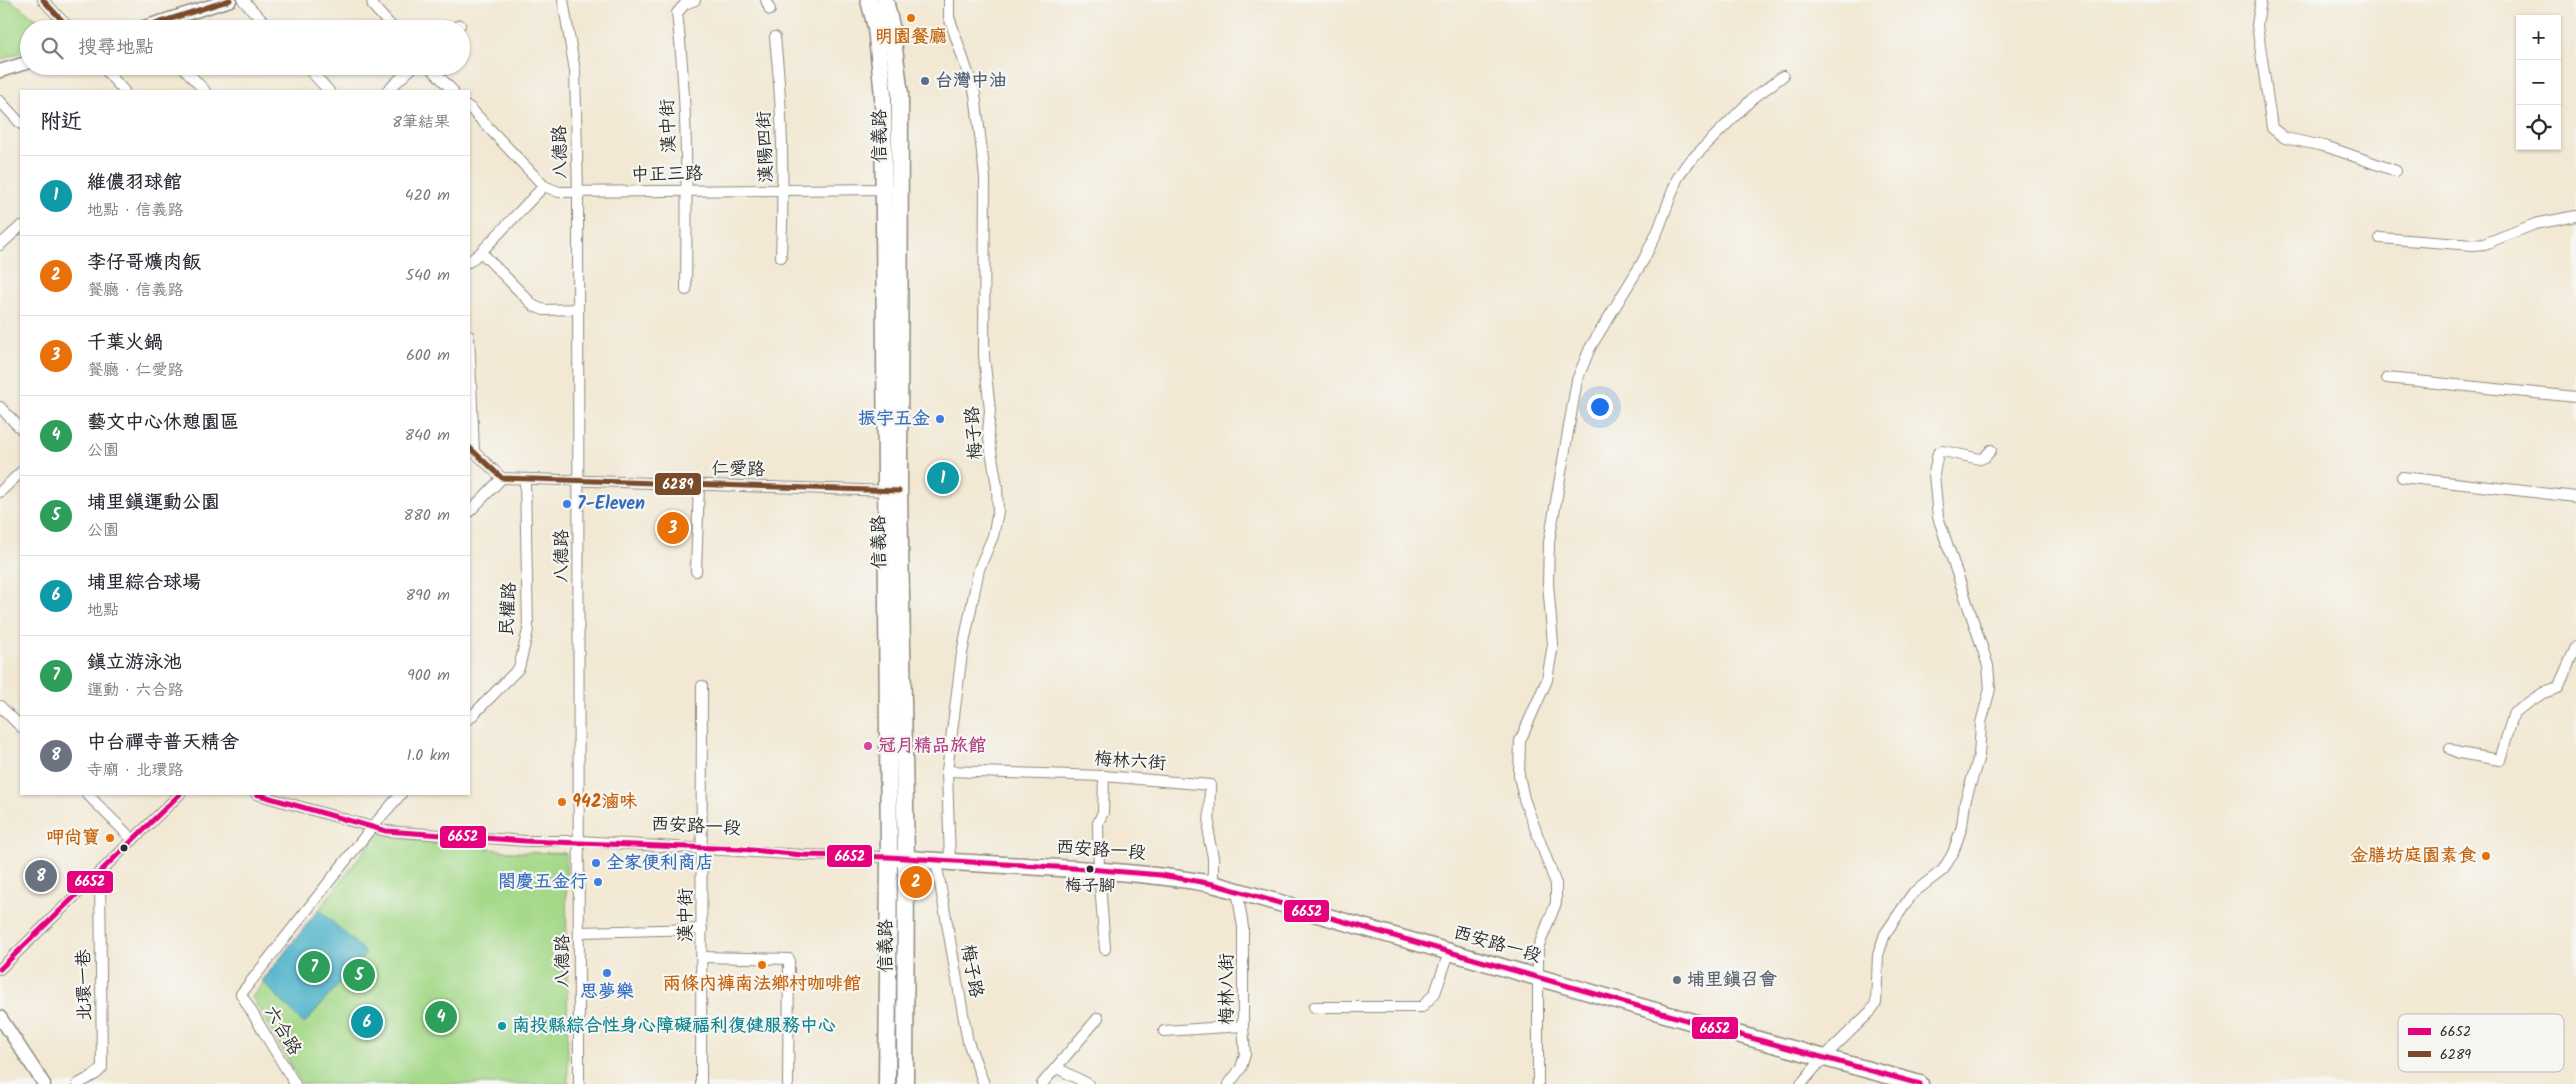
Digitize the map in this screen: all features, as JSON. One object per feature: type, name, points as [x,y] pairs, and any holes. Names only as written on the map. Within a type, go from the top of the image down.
[{"type":"main road","name":"信義路","points":[[869,0],[876,27],[883,95],[886,354],[906,858],[905,1084]]},
{"type":"main road","name":"信義路","points":[[885,0],[891,26],[900,94],[900,188],[892,491],[887,1084]]},
{"type":"main road","name":"西安路一段","points":[[889,857],[1161,875],[1213,884],[1539,978],[1920,1084]]},
{"type":"street","points":[[43,0],[62,20]]},
{"type":"street","points":[[168,20],[230,0]]},
{"type":"street","points":[[243,0],[262,20]]},
{"type":"street","points":[[372,0],[373,6],[386,20]]},
{"type":"street","name":"八德路","points":[[563,0],[575,71],[578,192],[579,1084]]},
{"type":"street","name":"漢中街","points":[[686,290],[687,191],[682,55],[677,13],[685,4],[694,0]]},
{"type":"street","name":"梅子路","points":[[949,0],[949,17],[975,94],[985,177],[984,356],[990,410],[988,433],[997,486],[998,512],[993,536],[979,569],[962,653],[947,771],[943,861],[968,1042],[984,1084]]},
{"type":"street","points":[[2261,0],[2258,25],[2272,128],[2285,138],[2328,147],[2396,171]]},
{"type":"street","name":"漢陽四街","points":[[775,37],[780,83],[783,191],[781,256]]},
{"type":"street","points":[[0,71],[20,65]]},
{"type":"street","points":[[110,75],[123,90]]},
{"type":"street","points":[[190,75],[204,90]]},
{"type":"street","points":[[314,75],[328,90]]},
{"type":"street","points":[[388,90],[404,75]]},
{"type":"street","points":[[438,75],[452,90]]},
{"type":"street","points":[[1538,1084],[1538,948],[1556,903],[1556,884],[1524,798],[1519,775],[1520,741],[1548,680],[1553,644],[1548,583],[1549,542],[1577,380],[1590,348],[1655,237],[1677,179],[1686,165],[1752,99],[1784,76]]},
{"type":"street","points":[[0,101],[20,123]]},
{"type":"street","points":[[470,108],[544,186],[470,261]]},
{"type":"street","name":"中正三路","points":[[544,186],[560,192],[783,191],[900,188]]},
{"type":"street","points":[[2380,238],[2473,245],[2490,242],[2536,224],[2576,216]]},
{"type":"street","points":[[0,245],[20,227]]},
{"type":"street","points":[[481,252],[534,306],[544,310],[578,310]]},
{"type":"street","points":[[2387,378],[2576,397]]},
{"type":"street","points":[[470,393],[471,450],[502,478],[470,511]]},
{"type":"street","points":[[0,407],[20,428]]},
{"type":"street","points":[[1801,1084],[1823,1058],[1870,1012],[1876,1003],[1878,955],[1885,934],[1913,893],[1943,870],[1953,853],[1962,826],[1965,802],[1979,756],[1980,722],[1990,689],[1988,666],[1938,517],[1934,474],[1938,453],[1943,451],[1980,459],[1985,457],[1991,450]]},
{"type":"street","points":[[0,492],[20,473]]},
{"type":"street","points":[[2402,477],[2576,497]]},
{"type":"street","name":"仁愛路","points":[[502,478],[892,491]]},
{"type":"street","name":"民權路","points":[[470,718],[519,668],[528,630],[525,480]]},
{"type":"street","points":[[696,571],[699,485]]},
{"type":"street","points":[[2450,749],[2459,753],[2500,760],[2514,712],[2543,693],[2558,688],[2576,646]]},
{"type":"street","name":"漢中街","points":[[701,1084],[702,686]]},
{"type":"street","points":[[2,712],[20,726]]},
{"type":"street","name":"梅林六街","points":[[947,771],[1104,776],[1210,785],[1210,839],[1213,857],[1213,884]]},
{"type":"street","points":[[1104,776],[1103,812],[1098,823],[1099,870],[1105,949]]},
{"type":"street","points":[[88,795],[133,840]]},
{"type":"street","points":[[0,969],[179,795]]},
{"type":"street","name":"西安路一段","points":[[260,795],[386,831],[506,840],[580,841],[889,857]]},
{"type":"street","points":[[372,827],[400,795]]},
{"type":"street","name":"六合路","points":[[294,1084],[241,994],[372,827]]},
{"type":"street","name":"北環一巷","points":[[78,1084],[96,1074],[102,1068],[100,873]]},
{"type":"street","name":"梅林八街","points":[[1230,1084],[1241,1068],[1245,1054],[1243,1026],[1243,927],[1237,890]]},
{"type":"street","points":[[579,932],[702,929]]},
{"type":"street","points":[[1314,1007],[1422,1007],[1435,993],[1449,952]]},
{"type":"street","points":[[702,957],[790,959],[788,1084]]},
{"type":"street","points":[[0,1017],[44,1084]]},
{"type":"street","points":[[1042,1084],[1098,1018]]},
{"type":"street","points":[[1164,1031],[1243,1026]]},
{"type":"street","points":[[1057,1068],[1088,1084]]},
{"type":"green space","points":[[0,0],[10,0],[38,20],[20,20],[20,52],[0,60]]},
{"type":"green space","points":[[377,834],[514,852],[566,853],[568,1084],[302,1084],[252,997]]},
{"type":"water","points":[[319,909],[366,953],[304,1024],[262,981]]},
{"type":"transit line","name":"6289","points":[[43,0],[62,20]]},
{"type":"transit line","name":"6289","points":[[167,20],[230,0]]},
{"type":"transit line","name":"6289","points":[[470,448],[502,478],[899,491]]},
{"type":"transit line","name":"6652","points":[[0,969],[179,795]]},
{"type":"transit line","name":"6652","points":[[260,795],[386,831],[525,841],[741,849],[803,855],[889,857],[1088,869],[1161,875],[1213,884],[1700,1024],[1920,1084]]},
{"type":"place","name":"明園餐廳","points":[[911,18]]},
{"type":"place","name":"台灣中油","points":[[925,81]]},
{"type":"place","name":"振宇五金","points":[[940,419]]},
{"type":"place","name":"維儂羽球館","points":[[943,478]]},
{"type":"place","name":"7-Eleven","points":[[567,504]]},
{"type":"place","name":"千葉火鍋","points":[[673,528]]},
{"type":"place","name":"冠月精品旅館","points":[[868,746]]},
{"type":"place","name":"942滷味","points":[[562,802]]},
{"type":"place","name":"呷尚寶","points":[[110,838]]},
{"type":"place","name":"金膳坊庭園素食","points":[[2486,856]]},
{"type":"place","name":"全家便利商店","points":[[596,863]]},
{"type":"place","name":"梅子腳","points":[[1090,869]]},
{"type":"place","name":"中台禪寺普天精舍","points":[[41,876]]},
{"type":"place","name":"閤慶五金行","points":[[598,882]]},
{"type":"place","name":"李仔哥爌肉飯","points":[[916,882]]},
{"type":"place","name":"兩條內褲南法鄉村咖啡館","points":[[762,965]]},
{"type":"place","name":"鎮立游泳池","points":[[314,967]]},
{"type":"place","name":"思夢樂","points":[[607,973]]},
{"type":"place","name":"埔里鎮運動公園","points":[[359,975]]},
{"type":"place","name":"埔里鎮召會","points":[[1677,980]]},
{"type":"place","name":"藝文中心休憩園區","points":[[441,1017]]},
{"type":"place","name":"埔里綜合球場","points":[[367,1022]]},
{"type":"place","name":"南投縣綜合性身心障礙福利復健服務中心","points":[[502,1026]]}]
